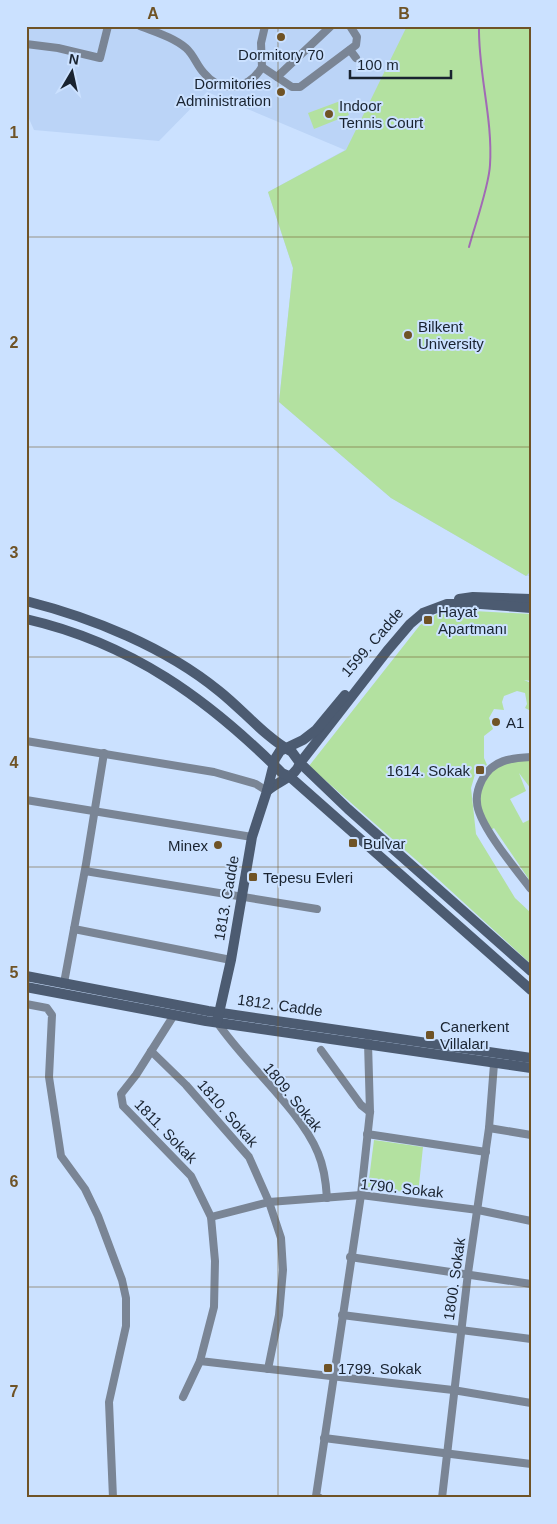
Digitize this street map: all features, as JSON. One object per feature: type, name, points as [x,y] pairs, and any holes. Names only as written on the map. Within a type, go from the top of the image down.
[{"type":"street","points":[[26,44],[58,48],[100,58],[108,26]]},
{"type":"street","points":[[140,26],[178,42],[188,49],[204,73],[220,84],[231,87],[250,82],[262,67],[261,43],[265,26]]},
{"type":"street","points":[[277,77],[331,26]]},
{"type":"street","points":[[262,67],[292,87],[300,87],[350,50],[358,41],[350,26]]},
{"type":"street","points":[[350,50],[356,58]]},
{"type":"street","name":"1599. Cadde","points":[[286,749],[316,730],[407,622],[422,609],[443,601],[473,597],[531,599]]},
{"type":"street","points":[[26,601],[75,615],[168,656],[218,690],[286,749],[297,756],[300,763],[348,809],[531,971]]},
{"type":"street","name":"1599. Cadde","points":[[300,763],[387,652],[410,624],[423,613],[447,604],[480,604],[531,608]]},
{"type":"street","points":[[26,619],[74,633],[115,649],[164,674],[222,717],[531,990]]},
{"type":"street","points":[[26,741],[214,772],[256,784],[267,791],[276,782],[296,772],[300,763]]},
{"type":"street","points":[[274,762],[277,755],[286,749]]},
{"type":"street","points":[[64,983],[104,754]]},
{"type":"street","points":[[531,757],[501,761],[486,771],[478,787],[476,803],[483,822],[531,889]]},
{"type":"street","name":"1813. Cadde","points":[[218,1017],[231,960],[252,837],[274,762]]},
{"type":"street","points":[[26,800],[252,837]]},
{"type":"street","points":[[85,871],[317,909]]},
{"type":"street","points":[[74,930],[231,960]]},
{"type":"street","name":"1812. Cadde","points":[[26,976],[218,1017],[494,1064],[531,1068]]},
{"type":"street","name":"1812. Cadde","points":[[26,987],[174,1015],[218,1017],[531,1058]]},
{"type":"street","points":[[26,1004],[47,1008],[52,1015],[49,1077],[61,1156],[85,1189],[98,1216],[122,1280],[126,1298],[126,1326],[109,1402],[113,1498]]},
{"type":"street","name":"1811. Sokak","points":[[174,1015],[121,1094],[123,1106],[191,1176],[211,1217]]},
{"type":"street","name":"1809. Sokak","points":[[218,1017],[233,1046],[286,1105],[308,1135],[318,1152],[325,1175],[327,1198]]},
{"type":"street","points":[[317,1497],[332,1377],[360,1195],[370,1112],[368,1043]]},
{"type":"street","points":[[321,1050],[360,1105],[370,1112]]},
{"type":"street","name":"1810. Sokak","points":[[151,1051],[186,1085],[249,1157],[269,1202],[281,1238],[283,1270],[279,1315],[268,1369]]},
{"type":"street","points":[[494,1064],[496,1052]]},
{"type":"street","name":"1800. Sokak","points":[[442,1498],[453,1390],[489,1128],[494,1064]]},
{"type":"street","points":[[489,1128],[531,1135]]},
{"type":"street","points":[[367,1134],[486,1152]]},
{"type":"street","name":"1790. Sokak","points":[[211,1217],[269,1202],[360,1195],[478,1210],[531,1221]]},
{"type":"street","points":[[183,1397],[200,1361],[214,1307],[215,1261],[211,1217]]},
{"type":"street","points":[[350,1257],[468,1273],[531,1284]]},
{"type":"street","points":[[342,1314],[531,1339]]},
{"type":"street","points":[[200,1361],[453,1390],[531,1403]]},
{"type":"street","points":[[324,1438],[531,1464]]},
{"type":"shaded area","name":"Bilkent University","points":[[26,26],[531,26],[531,576],[526,576],[391,498],[279,402],[293,268],[268,192],[345,150],[207,92],[159,141],[34,130],[26,112]]},
{"type":"green space","name":"Bilkent University","points":[[407,26],[531,26],[531,571],[526,576],[391,498],[279,402],[293,268],[268,192],[346,150]]},
{"type":"green space","name":"Indoor Tennis Court","points":[[343,100],[349,115],[314,129],[308,113]]},
{"type":"green space","points":[[456,610],[531,614],[531,681],[524,680],[531,683],[531,711],[525,708],[527,704],[525,693],[517,691],[504,696],[502,702],[504,710],[494,709],[489,718],[493,729],[484,736],[484,758],[487,765],[476,771],[471,788],[476,834],[515,898],[531,913],[531,964],[309,766],[420,625],[437,614]]},
{"type":"green space","points":[[531,757],[531,789],[519,773],[526,791],[510,799],[523,823],[531,819],[531,889],[525,881],[528,878],[494,828],[489,831],[483,822],[478,787],[501,761]]},
{"type":"green space","points":[[374,1140],[423,1147],[418,1194],[368,1187]]},
{"type":"waterway","points":[[469,247],[490,165],[489,130],[479,44],[479,26]]},
{"type":"place","name":"Dormitory 70","points":[[281,37]]},
{"type":"place","name":"Dormitories Administration","points":[[281,92]]},
{"type":"place","name":"Indoor Tennis Court","points":[[329,114]]},
{"type":"place","name":"Bilkent University","points":[[408,335]]},
{"type":"place","name":"Hayat Apartmanı","points":[[428,620]]},
{"type":"place","name":"A1","points":[[496,722]]},
{"type":"place","name":"1614. Sokak","points":[[480,770]]},
{"type":"place","name":"Bulvar","points":[[353,843]]},
{"type":"place","name":"Minex","points":[[218,845]]},
{"type":"place","name":"Tepesu Evleri","points":[[253,877]]},
{"type":"place","name":"Canerkent Villaları","points":[[430,1035]]},
{"type":"place","name":"1799. Sokak","points":[[328,1368]]}]
